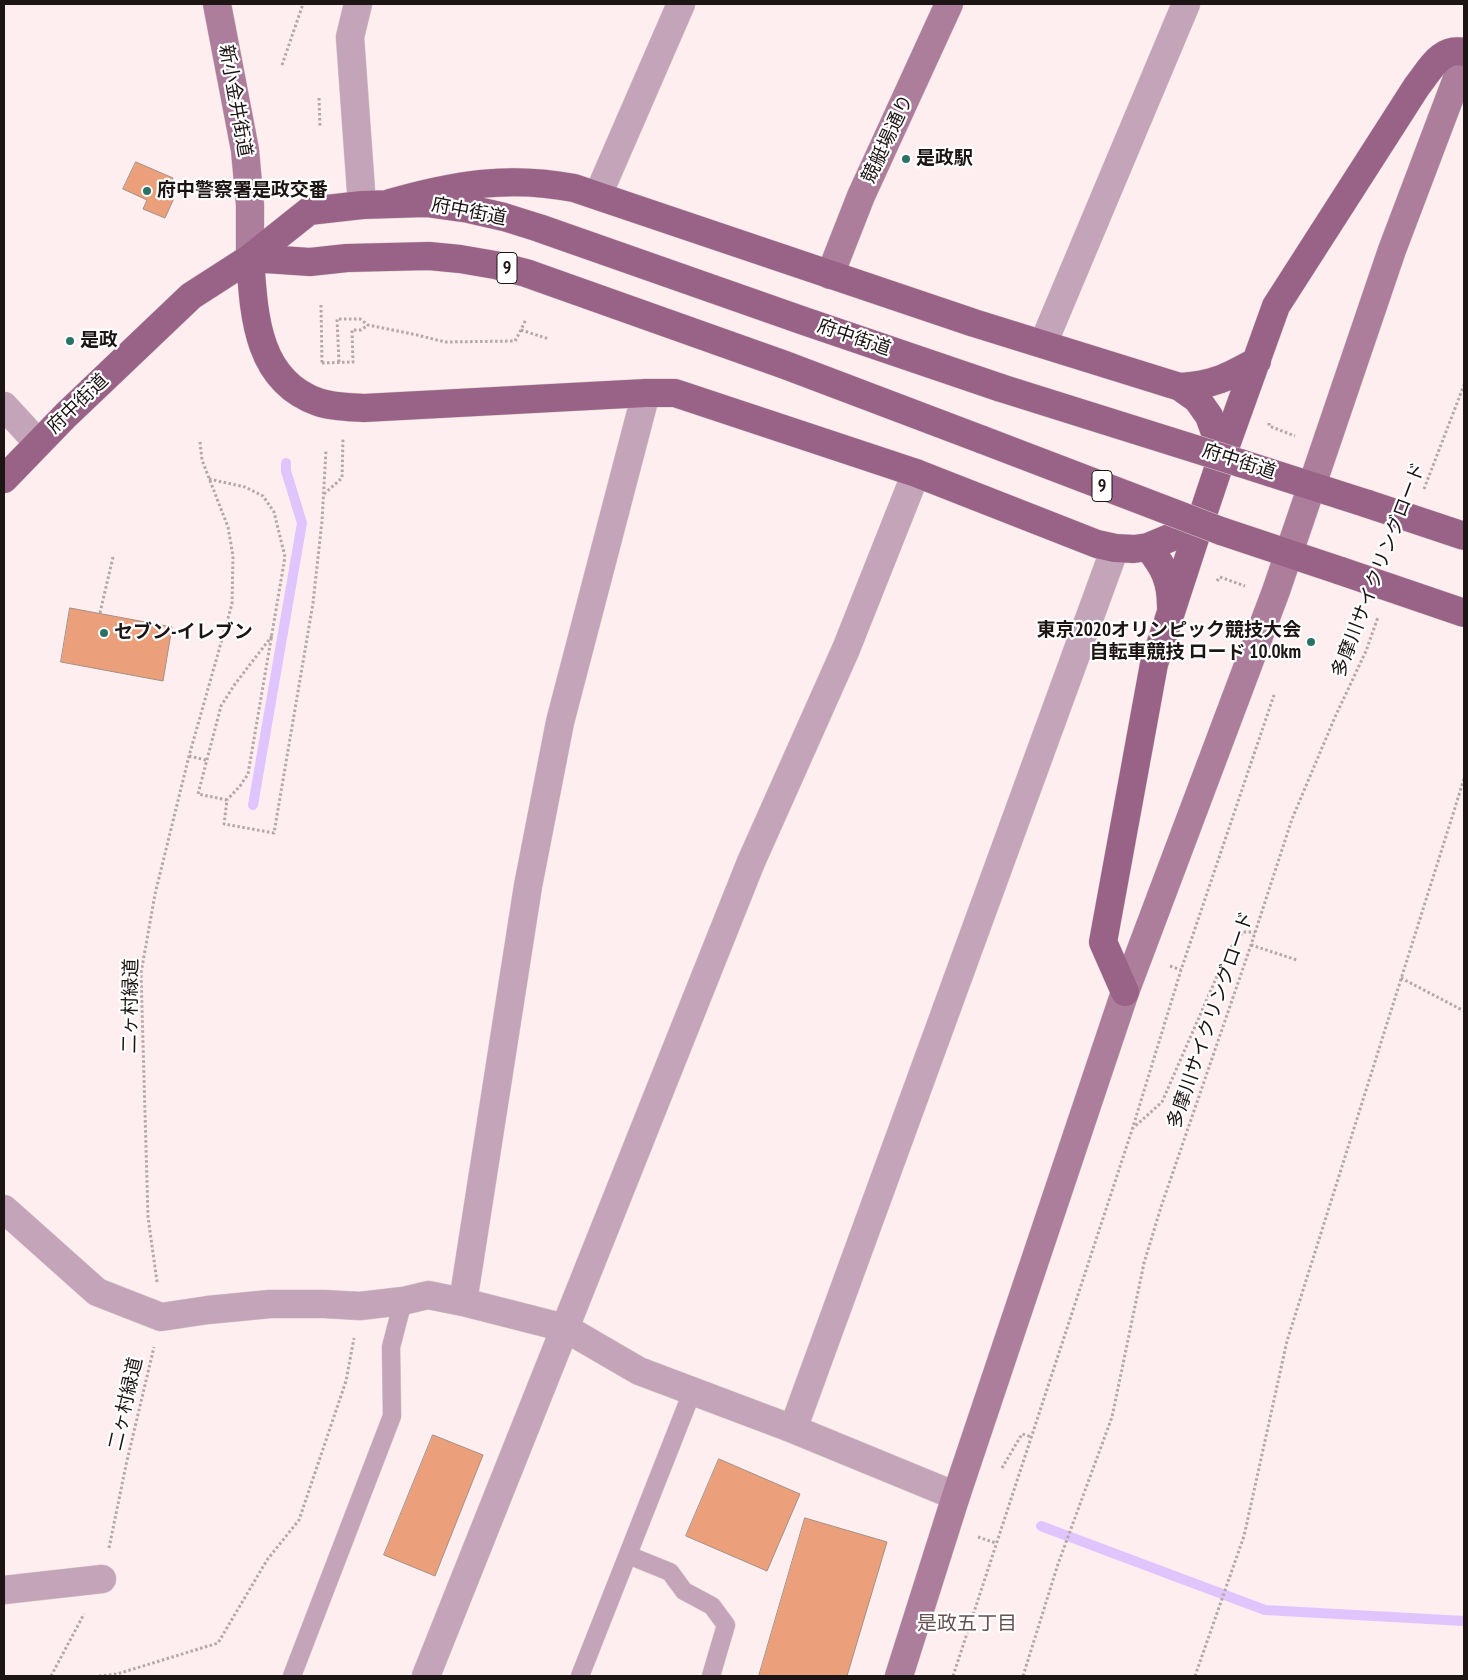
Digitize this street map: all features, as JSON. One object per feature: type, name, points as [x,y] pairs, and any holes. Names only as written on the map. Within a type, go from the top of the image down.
[{"type":"main road","points":[[1125,992],[1103,942],[1154,664],[1171,616],[1212,524],[1230,463],[1232,424],[1276,306],[1417,86],[1442,54],[1456,51],[1464,52]]},
{"type":"main road","points":[[390,203],[432,191],[474,183],[550,183],[598,195],[974,324],[1180,387],[1197,399],[1209,416],[1217,438],[1230,463]]},
{"type":"main road","name":"府中街道","points":[[4,479],[38,443],[191,296],[250,258],[309,211],[390,203],[426,203],[469,209],[539,228],[1001,388],[1230,463],[1312,486],[1464,536]]},
{"type":"main road","name":"9","points":[[250,258],[310,262],[347,258],[428,256],[460,258],[526,273],[751,353],[1289,554],[1464,613]]},
{"type":"main road","points":[[250,258],[254,313],[263,346],[274,368],[288,384],[301,394],[320,402],[364,408],[675,393],[916,473],[1097,544],[1114,548],[1134,549],[1212,524]]},
{"type":"main road","points":[[1180,387],[1202,386],[1226,378],[1257,360]]},
{"type":"main road","points":[[1148,546],[1166,573],[1171,598],[1171,616]]},
{"type":"street","name":"新小金井街道","points":[[217,4],[245,150],[250,205],[250,258]]},
{"type":"street","points":[[358,4],[350,37],[362,205]]},
{"type":"street","points":[[598,195],[680,4]]},
{"type":"street","name":"競艇場通り","points":[[830,275],[861,196],[949,4]]},
{"type":"street","points":[[1043,344],[1186,4]]},
{"type":"street","points":[[899,1676],[956,1496],[1125,992],[1289,554],[1392,250],[1464,60]]},
{"type":"street","points":[[463,1302],[528,886],[560,722],[646,393]]},
{"type":"street","points":[[4,406],[38,443]]},
{"type":"street","points":[[426,1676],[751,862],[846,649],[916,473]]},
{"type":"street","points":[[793,1430],[1114,548]]},
{"type":"street","points":[[4,1209],[97,1292],[161,1317],[270,1304],[360,1306],[428,1296],[463,1302],[565,1328],[638,1371],[793,1430],[956,1496]]},
{"type":"street","points":[[4,1590],[102,1579]]},
{"type":"lane","points":[[292,1676],[392,1416],[391,1347],[403,1301]]},
{"type":"lane","points":[[580,1676],[692,1392]]},
{"type":"lane","points":[[628,1555],[670,1572],[684,1591],[712,1606],[726,1625],[711,1676]]},
{"type":"path","points":[[282,65],[303,4]]},
{"type":"path","points":[[321,305],[323,370]]},
{"type":"path","points":[[338,362],[337,320],[360,319],[368,325],[445,342],[514,341],[526,319]]},
{"type":"path","points":[[322,363],[353,362],[352,330],[361,330],[368,325]]},
{"type":"path","points":[[521,330],[549,339]]},
{"type":"path","name":"多摩川サイクリングロード","points":[[1423,493],[1464,385]]},
{"type":"path","points":[[324,494],[342,478],[343,430]]},
{"type":"path","name":"二ヶ村緑道","points":[[51,1676],[102,1579],[126,1465],[161,1317],[148,1217],[140,973],[155,894],[188,756],[232,604],[233,556],[228,527],[202,460],[200,442]]},
{"type":"path","points":[[209,480],[245,487],[263,496],[274,512],[285,557],[248,774],[228,800],[224,824],[274,833],[313,603],[324,494],[326,450]]},
{"type":"path","points":[[100,613],[113,556]]},
{"type":"path","points":[[1215,586],[1220,577],[1246,587]]},
{"type":"path","name":"多摩川サイクリングロード","points":[[1023,1676],[1058,1564],[1112,1417],[1144,1263],[1161,1207],[1292,819],[1335,717],[1366,651],[1381,608]]},
{"type":"path","points":[[228,800],[198,794],[206,760],[221,706],[234,684],[272,636]]},
{"type":"path","points":[[953,1676],[1132,1130],[1181,970],[1275,693]]},
{"type":"path","points":[[188,756],[206,760]]},
{"type":"path","points":[[1195,1676],[1244,1536],[1288,1341],[1464,779]]},
{"type":"path","points":[[1132,1130],[1162,1102],[1228,951],[1243,932],[1255,932]]},
{"type":"path","points":[[1251,945],[1297,960]]},
{"type":"path","points":[[1401,978],[1464,1011]]},
{"type":"path","points":[[99,1676],[117,1674],[218,1643],[267,1560],[299,1520],[346,1381],[360,1306]]},
{"type":"building","points":[[136,162],[173,178],[166,194],[174,198],[165,218],[143,209],[147,200],[123,189]]},
{"type":"building","points":[[70,608],[172,627],[163,681],[61,662]]},
{"type":"building","points":[[433,1435],[483,1455],[435,1576],[384,1555]]},
{"type":"building","points":[[719,1459],[800,1494],[767,1571],[686,1536]]},
{"type":"building","points":[[805,1518],[887,1542],[847,1676],[759,1676]]},
{"type":"waterway","points":[[253,805],[302,523],[286,471],[286,463]]},
{"type":"waterway","points":[[1041,1526],[1265,1610],[1464,1621]]},
{"type":"place","name":"是政駅","points":[[906,159]]},
{"type":"place","name":"府中警察署是政交番","points":[[147,191]]},
{"type":"place","name":"是政","points":[[70,341]]},
{"type":"place","name":"セブン-イレブン","points":[[104,633]]},
{"type":"place","name":"東京2020オリンピック競技大会 自転車競技 ロード 10.0km","points":[[1311,642]]},
{"type":"district","name":"是政五丁目","points":[[967,1624]]}]
